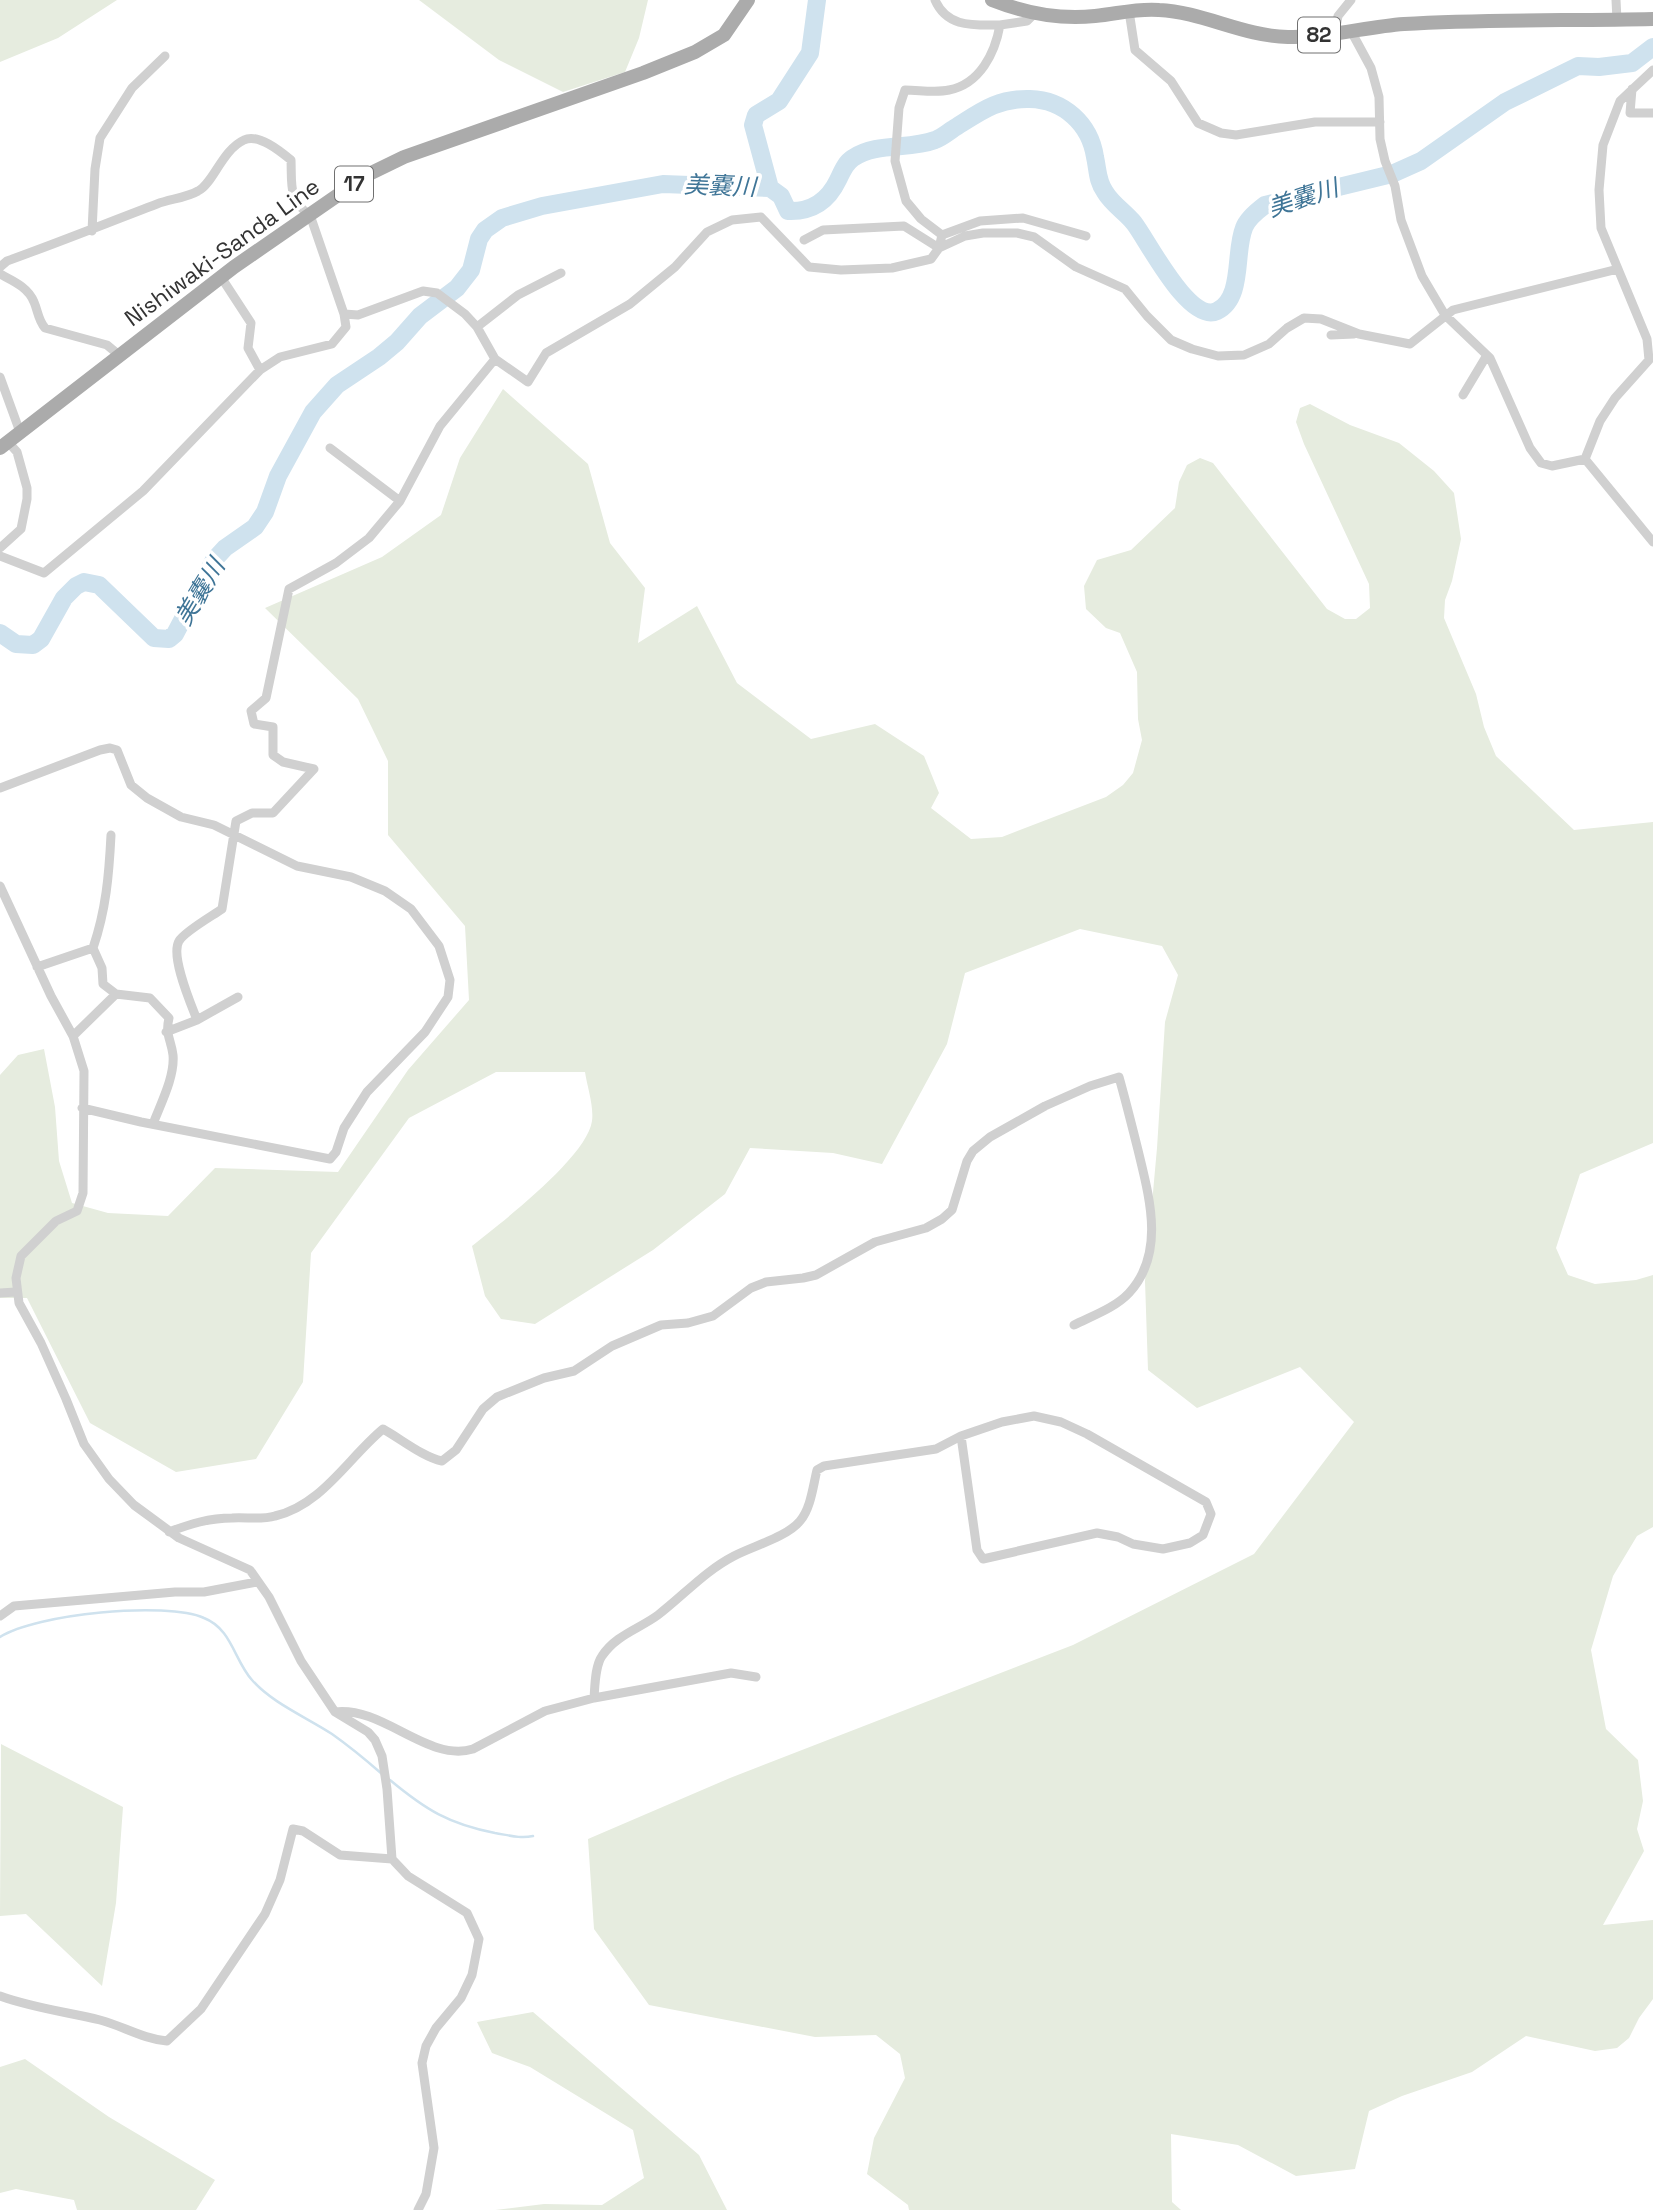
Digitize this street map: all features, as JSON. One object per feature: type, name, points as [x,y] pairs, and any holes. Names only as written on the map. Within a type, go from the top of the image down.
[{"type":"main road","name":"Nishiwaki-Sanda Line","points":[[4,445],[220,277],[367,175],[404,157],[643,73],[695,52],[724,35],[748,0]]},
{"type":"main road","name":"82","points":[[992,0],[1034,14],[1093,16],[1155,9],[1191,13],[1241,31],[1300,37],[1384,26],[1462,21],[1653,19]]},
{"type":"street","points":[[935,0],[938,7],[956,22],[1000,25],[1027,21],[1034,14]]},
{"type":"street","points":[[1335,33],[1338,16],[1351,0]]},
{"type":"street","points":[[1616,0],[1616,20]]},
{"type":"street","points":[[1129,11],[1135,50],[1171,81],[1198,123],[1208,128],[1236,135],[1315,122],[1380,122]]},
{"type":"street","points":[[942,235],[921,219],[906,201],[895,161],[899,108],[905,90],[949,90],[964,84],[980,72],[997,43],[1000,25]]},
{"type":"street","points":[[1351,31],[1371,68],[1379,97],[1380,139],[1385,161],[1395,186],[1401,220],[1422,276],[1445,315],[1487,355],[1507,392],[1530,448],[1541,463],[1552,466],[1585,459]]},
{"type":"street","points":[[92,231],[95,169],[100,138],[132,88],[165,56]]},
{"type":"street","points":[[1585,459],[1600,421],[1615,398],[1651,364],[1647,338],[1601,228],[1599,190],[1603,145],[1620,101],[1653,70]]},
{"type":"street","points":[[1632,89],[1630,113],[1653,113]]},
{"type":"street","points":[[0,267],[6,261],[92,231],[159,203],[200,191],[228,152],[245,139],[253,139],[275,147],[291,160],[294,200],[299,208],[310,215],[346,327],[331,344],[280,358],[260,370],[143,491],[44,573],[0,556]]},
{"type":"street","points":[[344,314],[358,315],[423,291],[437,293],[465,314],[477,327],[495,359],[528,382],[546,353],[630,304],[675,267],[706,232],[732,220],[761,217],[809,267],[842,270],[892,268],[930,258],[939,248],[965,236],[1017,233],[1034,237],[1076,267],[1125,289],[1171,340],[1218,356],[1244,355],[1269,344],[1287,328],[1304,318],[1321,319],[1359,334],[1410,344],[1453,310],[1618,269]]},
{"type":"street","points":[[942,235],[980,221],[1023,218],[1086,236]]},
{"type":"street","points":[[804,240],[823,230],[904,226],[939,248]]},
{"type":"street","points":[[939,248],[942,235]]},
{"type":"street","points":[[477,327],[518,295],[561,273]]},
{"type":"street","points":[[0,274],[23,287],[33,299],[40,323],[45,328],[107,345],[119,355]]},
{"type":"street","points":[[220,277],[251,323],[248,348],[260,370]]},
{"type":"street","points":[[1331,335],[1359,334]]},
{"type":"street","points":[[1463,395],[1487,355]]},
{"type":"street","points":[[197,1020],[184,984],[176,950],[179,940],[222,909],[236,821],[252,813],[273,813],[313,769],[284,762],[272,755],[273,727],[254,724],[251,711],[266,698],[289,589],[337,563],[369,538],[400,501],[440,426],[495,359]]},
{"type":"street","points":[[0,377],[20,432]]},
{"type":"street","points":[[0,548],[21,529],[27,499],[17,452],[4,445]]},
{"type":"street","points":[[330,449],[400,501]]},
{"type":"street","points":[[1585,459],[1653,542]]},
{"type":"street","points":[[0,788],[110,748],[117,750],[131,785],[147,798],[181,817],[214,825],[298,866],[351,877],[385,891],[411,909],[439,946],[450,980],[449,997],[425,1032],[367,1092],[344,1128],[336,1152],[330,1159],[82,1108]]},
{"type":"street","points":[[111,835],[103,919],[93,948],[102,968],[103,984],[116,994],[150,998],[169,1018],[166,1032],[173,1057],[169,1078],[152,1124]]},
{"type":"street","points":[[0,886],[37,967],[74,1036],[84,1071],[83,1192],[77,1211],[55,1222],[21,1256],[16,1278],[19,1303],[41,1343],[83,1444],[109,1479],[134,1505],[169,1532],[250,1570],[269,1597],[301,1661],[335,1712],[368,1732],[375,1740],[382,1756],[387,1788],[392,1859],[408,1876],[467,1913],[480,1939],[472,1975],[461,1998],[436,2028],[426,2046],[422,2063],[434,2148],[426,2194],[418,2210]]},
{"type":"street","points":[[37,967],[93,948]]},
{"type":"street","points":[[74,1036],[116,994]]},
{"type":"street","points":[[166,1032],[197,1020],[238,997]]},
{"type":"street","points":[[169,1532],[201,1520],[274,1517],[296,1508],[309,1501],[335,1478],[366,1442],[383,1429],[422,1451],[429,1458],[442,1461],[456,1450],[483,1409],[497,1396],[544,1378],[574,1371],[612,1346],[661,1325],[688,1323],[713,1317],[751,1288],[766,1282],[816,1275],[874,1242],[926,1228],[942,1219],[952,1210],[967,1161],[973,1151],[1045,1106],[1090,1086],[1119,1077],[1148,1186],[1152,1237],[1146,1265],[1128,1295],[1113,1306],[1074,1325]]},
{"type":"street","points":[[0,1293],[16,1292]]},
{"type":"street","points":[[594,1698],[600,1659],[606,1651],[622,1636],[656,1616],[699,1579],[800,1522],[807,1509],[817,1470],[824,1466],[862,1458],[936,1449],[961,1436],[1002,1422],[1034,1416],[1061,1422],[1087,1434],[1194,1494],[1206,1502],[1211,1514],[1203,1535],[1190,1544],[1163,1549],[1133,1544],[1118,1537],[1097,1533],[983,1559],[977,1550],[961,1436]]},
{"type":"street","points":[[0,1616],[14,1606],[205,1592],[257,1582]]},
{"type":"street","points":[[335,1712],[350,1710],[364,1714],[437,1747],[463,1752],[474,1749],[545,1711],[594,1698],[731,1673],[756,1677]]},
{"type":"street","points":[[0,1996],[24,2005],[103,2021],[152,2040],[167,2041],[201,2008],[265,1914],[280,1880],[293,1829],[303,1831],[340,1855],[392,1859]]},
{"type":"shaded area","points":[[0,0],[117,0],[58,38],[0,62]]},
{"type":"shaded area","points":[[419,0],[648,0],[639,38],[625,72],[563,92],[499,60]]},
{"type":"shaded area","points":[[503,389],[588,464],[610,543],[645,588],[638,643],[697,606],[737,683],[811,739],[875,724],[924,756],[939,793],[931,808],[971,839],[1002,837],[1106,797],[1123,785],[1133,773],[1142,740],[1138,719],[1137,672],[1120,633],[1106,628],[1086,609],[1084,586],[1097,560],[1131,550],[1175,508],[1179,482],[1187,465],[1200,458],[1213,463],[1327,609],[1345,619],[1356,619],[1370,608],[1369,584],[1304,444],[1296,422],[1300,408],[1310,404],[1350,425],[1399,443],[1434,471],[1454,493],[1461,539],[1445,600],[1444,618],[1476,694],[1484,727],[1496,756],[1574,830],[1653,822],[1653,1143],[1580,1174],[1556,1248],[1568,1275],[1595,1284],[1636,1280],[1653,1275],[1653,1527],[1637,1536],[1613,1576],[1591,1650],[1606,1729],[1638,1760],[1643,1801],[1637,1829],[1644,1851],[1603,1925],[1653,1920],[1653,1999],[1629,2038],[1617,2048],[1595,2051],[1526,2036],[1472,2072],[1402,2096],[1369,2111],[1355,2169],[1296,2176],[1238,2145],[1171,2134],[1172,2202],[1181,2210],[909,2210],[908,2205],[867,2174],[874,2138],[905,2078],[900,2054],[876,2035],[815,2037],[649,2005],[594,1929],[588,1839],[730,1778],[1073,1645],[1254,1554],[1354,1422],[1300,1367],[1197,1408],[1148,1370],[1145,1281],[1165,1022],[1178,975],[1162,946],[1080,929],[965,973],[947,1044],[882,1164],[833,1153],[750,1148],[725,1194],[653,1250],[535,1324],[501,1319],[485,1296],[472,1246],[560,1170],[587,1136],[592,1115],[585,1072],[496,1072],[409,1118],[311,1253],[303,1382],[256,1459],[176,1472],[90,1423],[27,1298],[0,1298],[0,1075],[18,1055],[44,1049],[55,1107],[59,1161],[72,1203],[108,1213],[168,1216],[215,1168],[338,1172],[408,1070],[469,1000],[465,926],[388,835],[388,761],[358,699],[265,608],[382,557],[441,515],[460,458]]},
{"type":"shaded area","points":[[1,1744],[123,1807],[116,1903],[102,1986],[26,1914],[0,1916]]},
{"type":"shaded area","points":[[533,2012],[699,2155],[727,2210],[495,2210],[544,2204],[602,2205],[644,2178],[633,2130],[530,2067],[492,2053],[477,2022]]},
{"type":"shaded area","points":[[25,2059],[109,2117],[215,2180],[196,2210],[77,2210],[74,2200],[16,2189],[0,2193],[0,2067]]},
{"type":"waterway","points":[[770,188],[753,125],[756,115],[779,101],[810,53],[817,0]]},
{"type":"waterway","name":"美嚢川","points":[[0,633],[16,644],[33,645],[41,639],[64,598],[84,582],[99,585],[154,638],[169,639],[175,634],[214,560],[225,548],[255,527],[265,512],[278,476],[313,412],[337,385],[379,357],[397,342],[420,316],[457,288],[471,270],[479,239],[485,230],[502,218],[542,206],[663,184],[770,188],[781,196],[788,211],[805,210],[824,199],[848,162],[862,153],[935,140],[981,112],[1008,101],[1042,100],[1064,109],[1081,124],[1092,145],[1102,188],[1134,223],[1182,294],[1206,312],[1217,311],[1226,305],[1235,285],[1245,225],[1265,205],[1392,174],[1421,161],[1505,102],[1578,66],[1599,67],[1632,63],[1653,47]]},
{"type":"waterway","points":[[0,1637],[41,1622],[101,1612],[161,1611],[204,1618],[227,1637],[246,1672],[260,1688],[279,1703],[332,1734],[382,1774]]},
{"type":"waterway","points":[[390,1780],[427,1808],[451,1820],[495,1833],[533,1836]]}]
